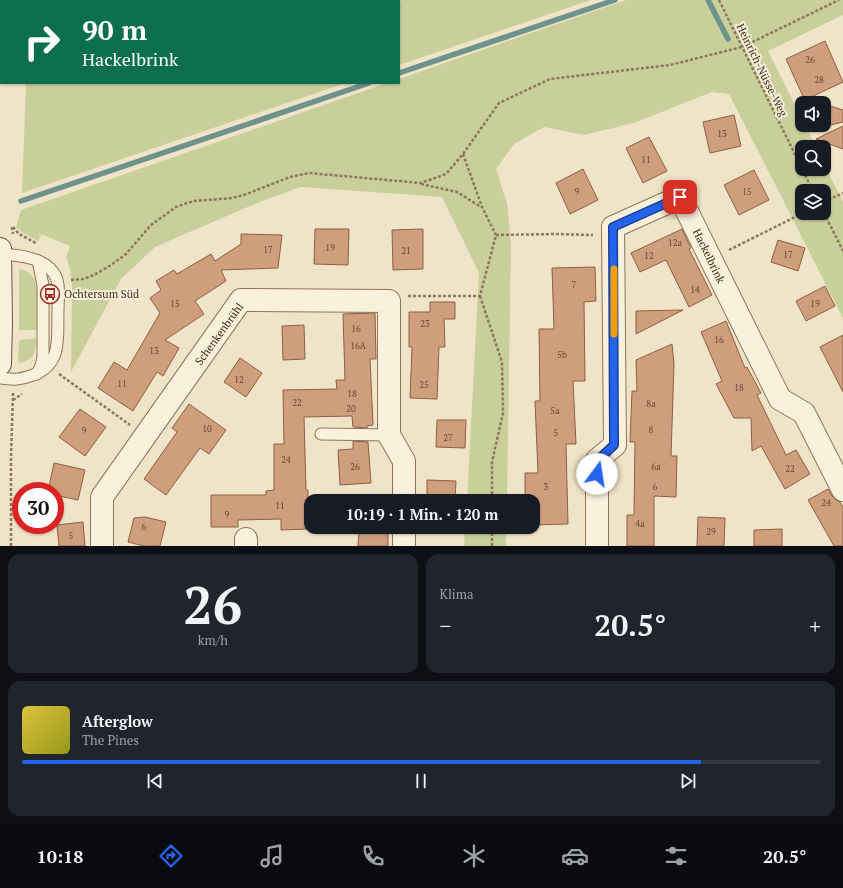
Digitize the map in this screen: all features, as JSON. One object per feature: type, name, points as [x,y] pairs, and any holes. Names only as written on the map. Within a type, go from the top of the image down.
[{"type":"street","name":"Hackelbrink","points":[[613,236],[613,227],[680,197],[780,399],[804,413],[843,490]]},
{"type":"street","points":[[597,546],[598,460],[614,445],[613,236]]},
{"type":"street","points":[[0,249],[0,364]]},
{"type":"street","name":"Schenkenbrühl","points":[[102,546],[102,498],[241,300],[389,301]]},
{"type":"street","points":[[389,301],[389,434],[404,461],[404,494]]},
{"type":"street","points":[[404,534],[404,546]]},
{"type":"lane","points":[[0,254],[14,255],[38,261],[50,269],[56,277],[58,289],[58,337],[53,360],[49,366],[37,374],[14,380],[0,378]]},
{"type":"lane","points":[[321,434],[389,434]]},
{"type":"path","name":"Heinrich-Nüsse-Weg","points":[[719,0],[810,184]]},
{"type":"path","points":[[421,183],[446,174],[463,154],[499,103],[550,79],[670,65],[742,47],[839,0]]},
{"type":"path","points":[[463,154],[482,207],[496,235],[480,296],[502,362],[503,413],[492,462],[492,494]]},
{"type":"path","points":[[66,281],[83,279],[94,275],[111,265],[126,254],[151,225],[176,207],[194,201],[232,198],[244,195],[290,177],[309,173],[421,183],[457,192],[482,207]]},
{"type":"path","points":[[831,199],[843,193]]},
{"type":"path","points":[[711,259],[795,217]]},
{"type":"path","points":[[828,220],[843,251]]},
{"type":"path","points":[[496,235],[557,234],[613,236]]},
{"type":"path","points":[[389,301],[397,296],[480,296]]},
{"type":"path","points":[[58,374],[146,436]]},
{"type":"path","points":[[492,534],[492,546]]},
{"type":"green space","points":[[400,0],[591,0],[400,65]]},
{"type":"green space","points":[[626,0],[843,0],[843,15],[768,51],[795,105],[795,132],[808,132],[812,140],[795,140],[795,176],[830,176],[843,202],[843,318],[729,94],[712,92],[634,123],[584,135],[544,127],[514,144],[496,169],[507,203],[511,243],[507,494],[467,494],[479,273],[442,197],[301,187],[257,203],[155,247],[121,279],[71,372],[72,286],[70,269],[66,257],[70,246],[41,234],[38,241],[23,233],[16,227],[21,210],[384,84],[400,84],[400,79]]},
{"type":"green space","points":[[26,84],[343,84],[22,193]]},
{"type":"green space","points":[[19,269],[30,273],[36,283],[37,330],[19,330]]},
{"type":"green space","points":[[36,338],[35,352],[31,358],[18,363],[19,340]]},
{"type":"green space","points":[[465,534],[506,534],[506,546],[464,546]]},
{"type":"building","points":[[825,41],[843,82],[813,96],[803,96],[786,59]]},
{"type":"building","points":[[831,106],[843,110],[843,122],[831,125]]},
{"type":"building","points":[[734,115],[741,146],[710,153],[703,122]]},
{"type":"building","points":[[843,126],[843,149],[831,145],[831,140],[816,139]]},
{"type":"building","points":[[649,137],[667,171],[643,183],[626,148]]},
{"type":"building","points":[[583,169],[598,200],[570,214],[556,183]]},
{"type":"building","points":[[754,170],[769,200],[739,215],[724,185]]},
{"type":"building","points":[[315,229],[349,229],[348,265],[314,264]]},
{"type":"building","points":[[423,229],[423,269],[393,270],[392,230]]},
{"type":"building","points":[[682,229],[691,248],[689,249],[712,295],[689,307],[666,260],[640,272],[631,253]]},
{"type":"building","points":[[241,234],[282,235],[278,268],[221,270],[226,281],[195,301],[204,314],[165,340],[179,348],[163,376],[157,372],[133,411],[98,388],[114,362],[127,370],[160,313],[150,298],[161,290],[156,281],[174,270],[177,274],[211,254],[215,261],[241,244]]},
{"type":"building","points":[[778,240],[805,248],[798,271],[771,262]]},
{"type":"building","points":[[595,267],[596,301],[584,302],[585,381],[573,381],[576,444],[566,444],[568,524],[540,525],[540,494],[525,494],[525,473],[538,473],[535,401],[540,401],[539,329],[554,329],[552,268]]},
{"type":"building","points":[[825,286],[835,306],[806,321],[796,301]]},
{"type":"building","points":[[430,302],[455,302],[455,319],[444,319],[445,347],[439,347],[437,399],[410,398],[412,347],[409,347],[409,312],[430,312]]},
{"type":"building","points":[[683,310],[636,334],[636,311]]},
{"type":"building","points":[[375,313],[376,359],[370,359],[373,425],[367,426],[367,428],[353,427],[352,416],[304,417],[306,490],[308,490],[308,494],[304,494],[304,529],[281,530],[281,519],[238,520],[238,527],[211,527],[211,495],[266,495],[266,491],[274,490],[274,444],[284,444],[283,390],[337,389],[336,380],[345,380],[343,314]]},
{"type":"building","points":[[726,321],[745,368],[747,367],[761,393],[757,395],[786,455],[796,450],[810,474],[785,489],[761,446],[752,451],[751,418],[734,418],[716,384],[722,381],[701,332]]},
{"type":"building","points":[[304,325],[305,359],[283,360],[282,326]]},
{"type":"building","points":[[843,335],[843,392],[820,347]]},
{"type":"building","points":[[672,344],[674,364],[671,456],[677,456],[676,497],[654,496],[654,546],[627,546],[627,515],[634,515],[635,442],[630,442],[632,391],[637,391],[636,360]]},
{"type":"building","points":[[240,358],[262,373],[246,397],[224,382]]},
{"type":"building","points":[[189,404],[226,430],[209,454],[200,448],[166,495],[144,479],[177,432],[172,428]]},
{"type":"building","points":[[80,409],[106,427],[85,456],[59,437]]},
{"type":"building","points":[[437,420],[466,420],[465,448],[436,447]]},
{"type":"building","points":[[353,441],[368,442],[371,483],[340,485],[338,450],[353,449]]},
{"type":"building","points":[[54,463],[85,470],[78,500],[64,497],[64,482],[50,482]]},
{"type":"building","points":[[427,480],[456,481],[455,494],[427,494]]},
{"type":"building","points":[[828,489],[832,496],[840,502],[843,507],[843,546],[834,546],[808,500]]},
{"type":"building","points":[[145,517],[166,522],[160,546],[144,546],[128,542],[134,518]]},
{"type":"building","points":[[698,517],[725,518],[724,546],[697,546]]},
{"type":"building","points":[[83,522],[85,546],[59,546],[58,534],[64,534],[64,524]]},
{"type":"building","points":[[782,529],[782,546],[754,546],[754,530]]},
{"type":"building","points":[[359,534],[388,534],[388,546],[358,546]]},
{"type":"waterway","points":[[400,73],[615,0]]},
{"type":"waterway","points":[[708,0],[728,39]]},
{"type":"waterway","points":[[21,201],[366,84]]},
{"type":"slow traffic","points":[[614,269],[614,334]]},
{"type":"place","name":"Ochtersum Süd","points":[[50,294]]},
{"type":"route","points":[[597,474],[598,460],[614,445],[613,227],[680,197]]}]
